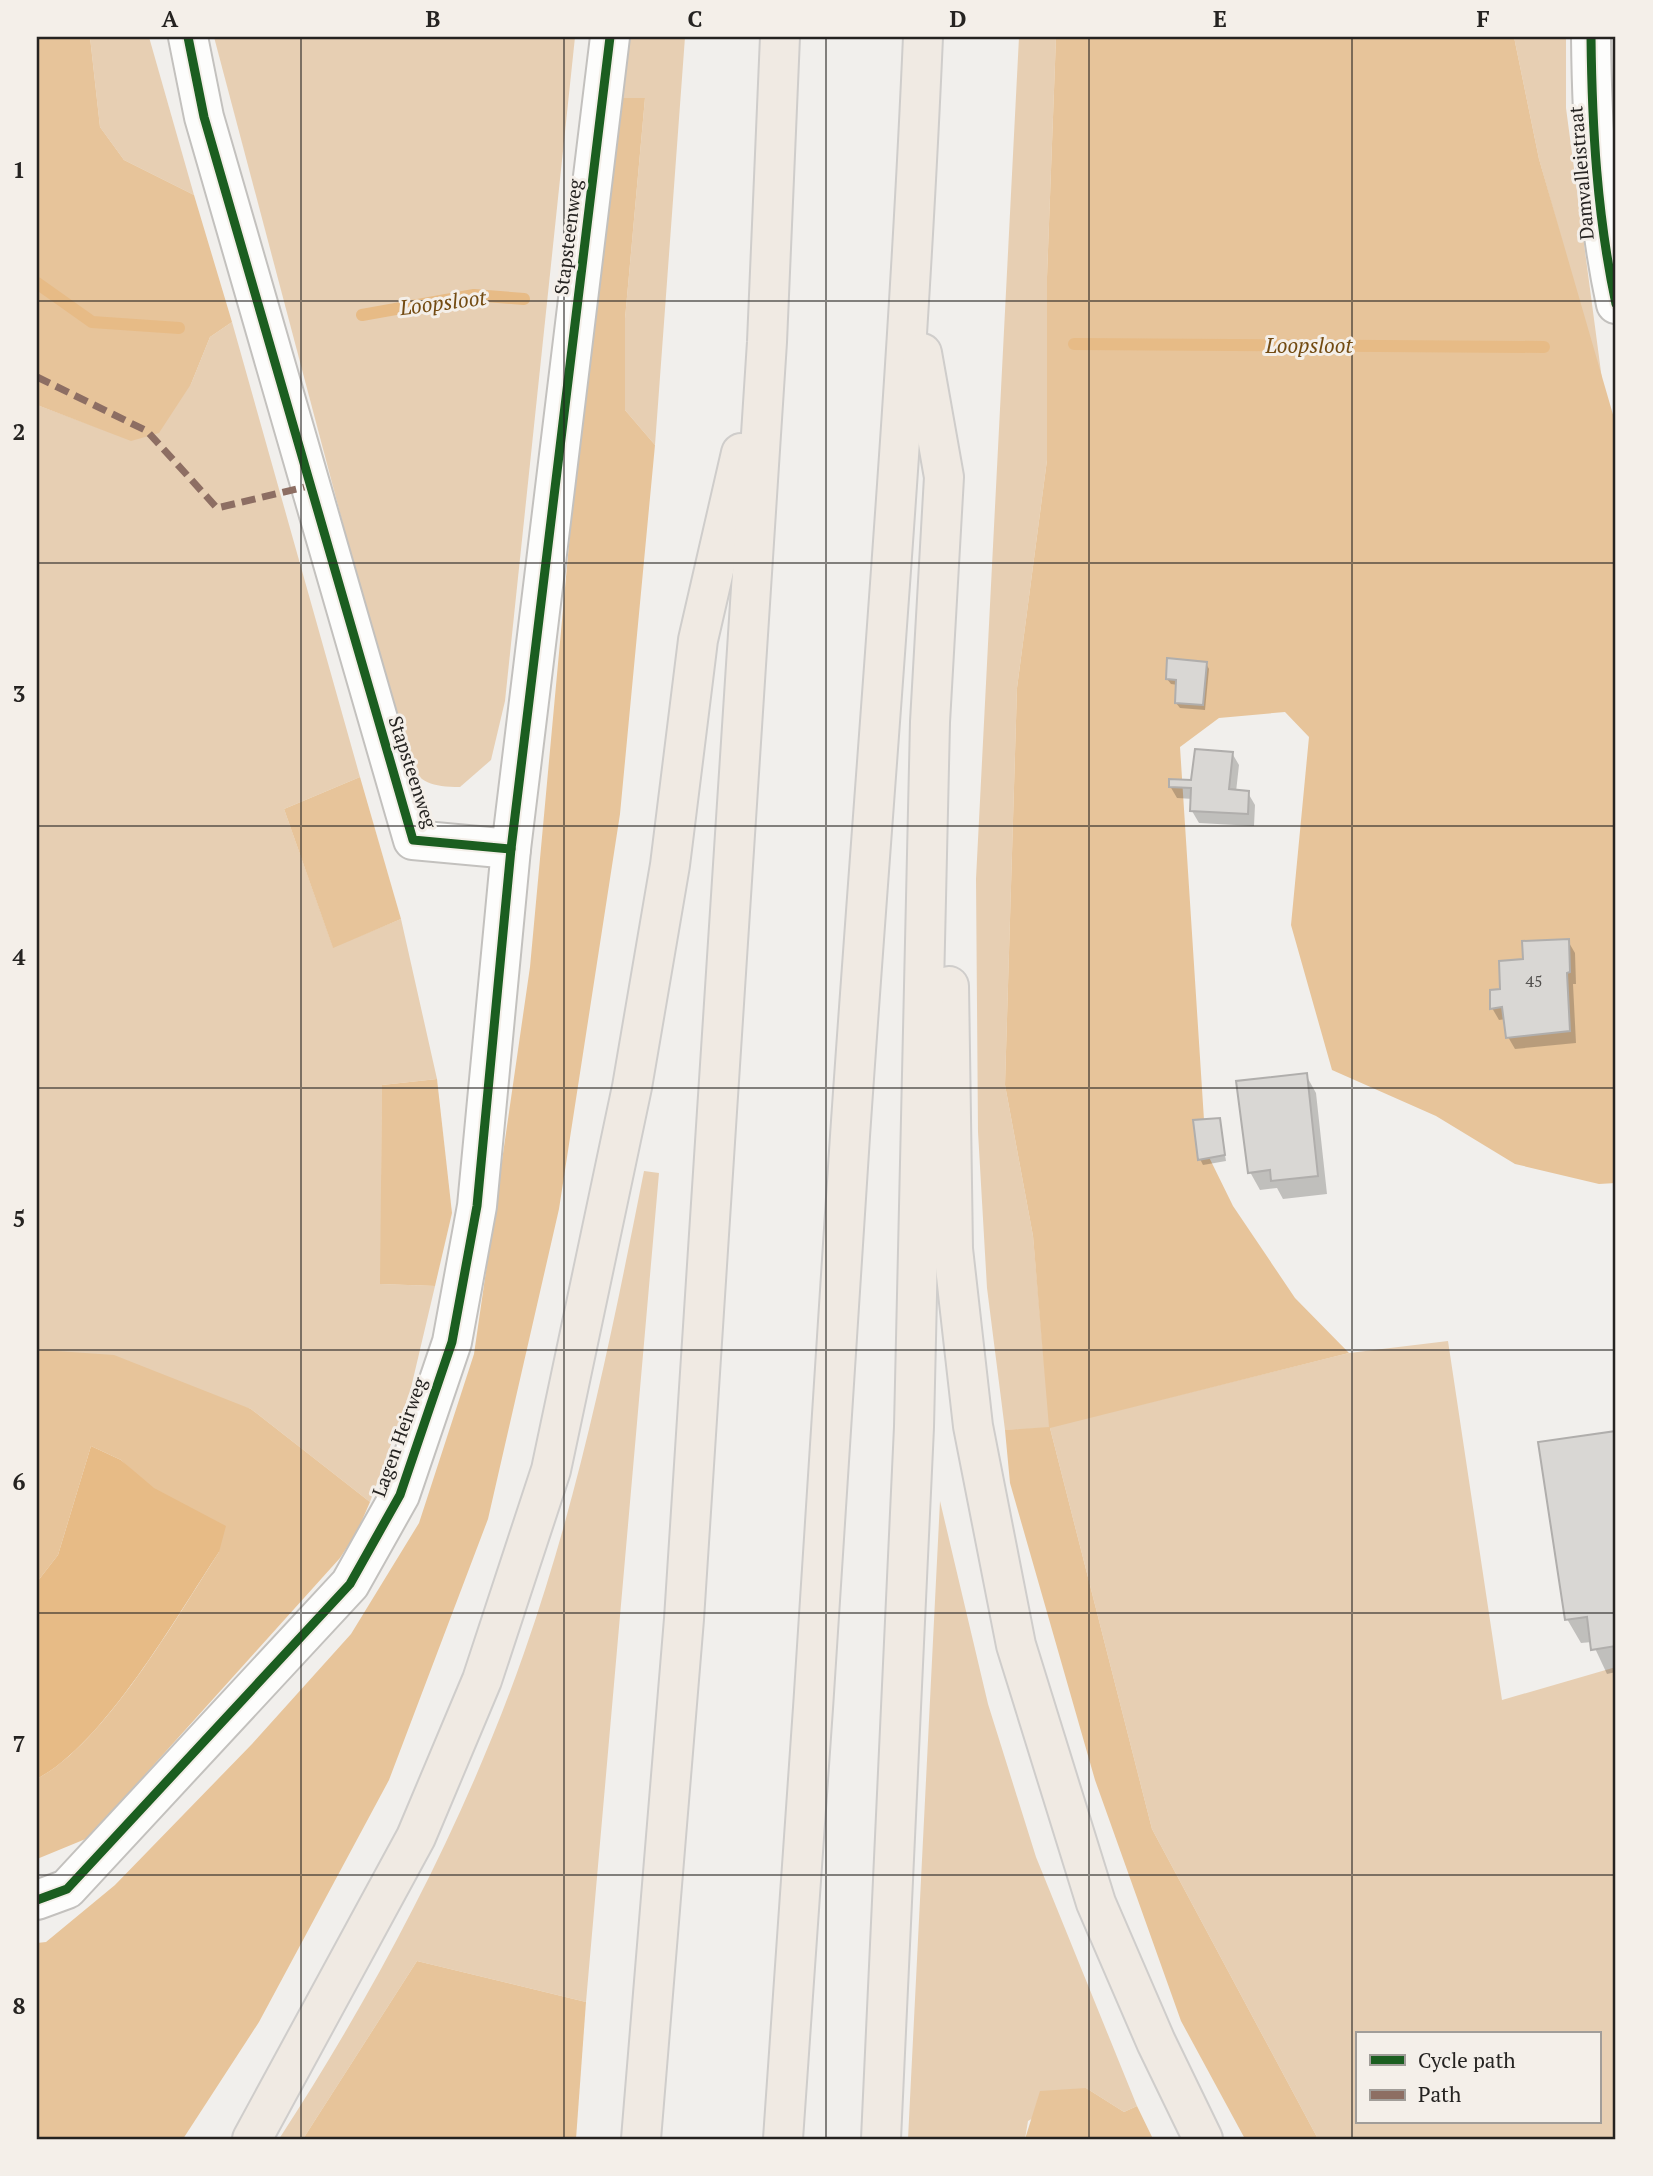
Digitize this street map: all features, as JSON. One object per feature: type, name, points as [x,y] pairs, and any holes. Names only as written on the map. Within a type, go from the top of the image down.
[{"type":"highway","points":[[641,2139],[684,1619],[767,342],[780,37]]},
{"type":"highway","points":[[783,2139],[816,1700],[850,1134],[912,296],[923,37]]},
{"type":"highway","points":[[881,2139],[914,1427],[930,722],[944,477],[912,296]]},
{"type":"highway","points":[[252,2139],[416,1837],[482,1680],[551,1470],[632,1087],[670,865],[698,640],[767,342]]},
{"type":"highway","points":[[930,722],[949,988],[953,1249],[973,1426],[1016,1645],[1096,1903],[1156,2042],[1203,2139]]},
{"type":"street","name":"Stapsteenweg","points":[[188,37],[204,117],[413,840],[511,849],[610,37]]},
{"type":"street","name":"Damvalleistraat","points":[[1591,37],[1592,130],[1608,269],[1616,304]]},
{"type":"street","name":"Lagen Heirweg","points":[[37,1900],[67,1889],[350,1584],[400,1495],[452,1342],[477,1206],[511,849]]},
{"type":"shaded area","points":[[37,37],[90,37],[100,127],[124,160],[194,195],[232,322],[210,337],[191,384],[159,433],[131,441],[37,405]]},
{"type":"shaded area","points":[[90,37],[149,37],[194,195],[124,160],[100,127]]},
{"type":"shaded area","points":[[214,37],[575,37],[505,701],[491,760],[460,787],[439,786],[424,780],[418,776],[403,751]]},
{"type":"shaded area","points":[[627,37],[685,37],[655,445],[625,410],[625,319],[645,98],[621,98]]},
{"type":"shaded area","points":[[1019,37],[1056,37],[1047,277],[1047,460],[1017,688],[1005,1085],[1033,1236],[1050,1427],[1349,1353],[1448,1341],[1502,1700],[1616,1667],[1616,2139],[1318,2139],[1152,1829],[1050,1428],[1005,1430],[987,1288],[978,1132],[976,879]]},
{"type":"shaded area","points":[[1056,37],[1514,37],[1539,159],[1616,425],[1616,1183],[1599,1184],[1515,1164],[1436,1116],[1332,1070],[1291,925],[1309,737],[1285,712],[1219,718],[1180,747],[1206,1151],[1233,1206],[1295,1298],[1349,1353],[1050,1428],[1152,1829],[1318,2139],[1245,2139],[1181,2021],[1095,1780],[1010,1483],[1005,1430],[1049,1427],[1033,1236],[1005,1085],[1017,688],[1047,460],[1047,277]]},
{"type":"shaded area","points":[[1514,37],[1566,37],[1566,108],[1603,387],[1539,159]]},
{"type":"shaded area","points":[[621,98],[645,98],[625,319],[625,410],[655,445],[620,814],[559,1209],[488,1519],[389,1780],[259,2022],[183,2139],[37,2139],[37,1943],[46,1942],[115,1885],[252,1744],[351,1634],[419,1523],[474,1354],[530,967],[572,512]]},
{"type":"shaded area","points":[[232,322],[360,777],[284,809],[333,947],[401,919],[437,1079],[382,1085],[381,1284],[435,1286],[410,1392],[370,1502],[251,1409],[42,1350],[37,1351],[37,405],[131,440],[191,384],[210,337]]},
{"type":"shaded area","points":[[360,777],[401,919],[333,948],[284,809]]},
{"type":"shaded area","points":[[437,1079],[452,1213],[435,1286],[380,1284],[382,1085]]},
{"type":"shaded area","points":[[644,1171],[659,1173],[586,2002],[417,1961],[303,2139],[279,2139],[350,2024],[416,1904],[501,1716],[544,1594],[578,1475]]},
{"type":"shaded area","points":[[37,1351],[114,1355],[251,1409],[370,1502],[357,1532],[340,1558],[88,1838],[37,1859],[37,1779],[63,1762],[113,1709],[219,1552],[121,1460],[91,1446],[58,1555],[37,1582]]},
{"type":"shaded area","points":[[91,1446],[121,1460],[154,1488],[226,1526],[219,1552],[137,1676],[88,1737],[63,1762],[37,1779],[37,1582],[58,1555]]},
{"type":"shaded area","points":[[940,1501],[988,1704],[1036,1857],[1137,2106],[1124,2112],[1086,2088],[1028,2121],[1025,2139],[908,2139]]},
{"type":"shaded area","points":[[417,1961],[586,2002],[576,2139],[303,2139]]},
{"type":"shaded area","points":[[1086,2088],[1124,2112],[1137,2106],[1153,2139],[1025,2139],[1040,2091]]},
{"type":"building","points":[[1167,658],[1207,662],[1203,705],[1175,703],[1176,680],[1166,679]]},
{"type":"building","points":[[1195,749],[1233,752],[1229,789],[1249,791],[1248,814],[1190,811],[1191,788],[1169,787],[1169,779],[1191,780]]},
{"type":"building","points":[[1569,939],[1570,972],[1567,973],[1570,1031],[1506,1038],[1502,1007],[1490,1009],[1490,990],[1500,989],[1499,961],[1523,959],[1522,941]]},
{"type":"building","points":[[1307,1073],[1318,1176],[1271,1181],[1270,1170],[1248,1173],[1236,1081]]},
{"type":"building","points":[[1220,1118],[1225,1155],[1198,1160],[1193,1120]]},
{"type":"building","points":[[1616,1431],[1616,1646],[1591,1650],[1587,1617],[1565,1620],[1538,1442]]},
{"type":"waterway","name":"Loopsloot","points":[[37,283],[92,322],[179,328]]},
{"type":"waterway","name":"Loopsloot","points":[[362,315],[474,295],[524,299]]},
{"type":"waterway","name":"Loopsloot","points":[[1074,344],[1544,347]]},
{"type":"marked path","points":[[37,377],[147,431],[217,508],[309,486]]},
{"type":"cycle path","points":[[188,37],[204,117],[413,840],[511,849]]},
{"type":"cycle path","points":[[37,1900],[67,1889],[350,1584],[400,1495],[452,1342],[477,1206],[511,849],[610,37]]},
{"type":"cycle path","points":[[1591,37],[1597,171],[1604,238],[1616,304]]}]
